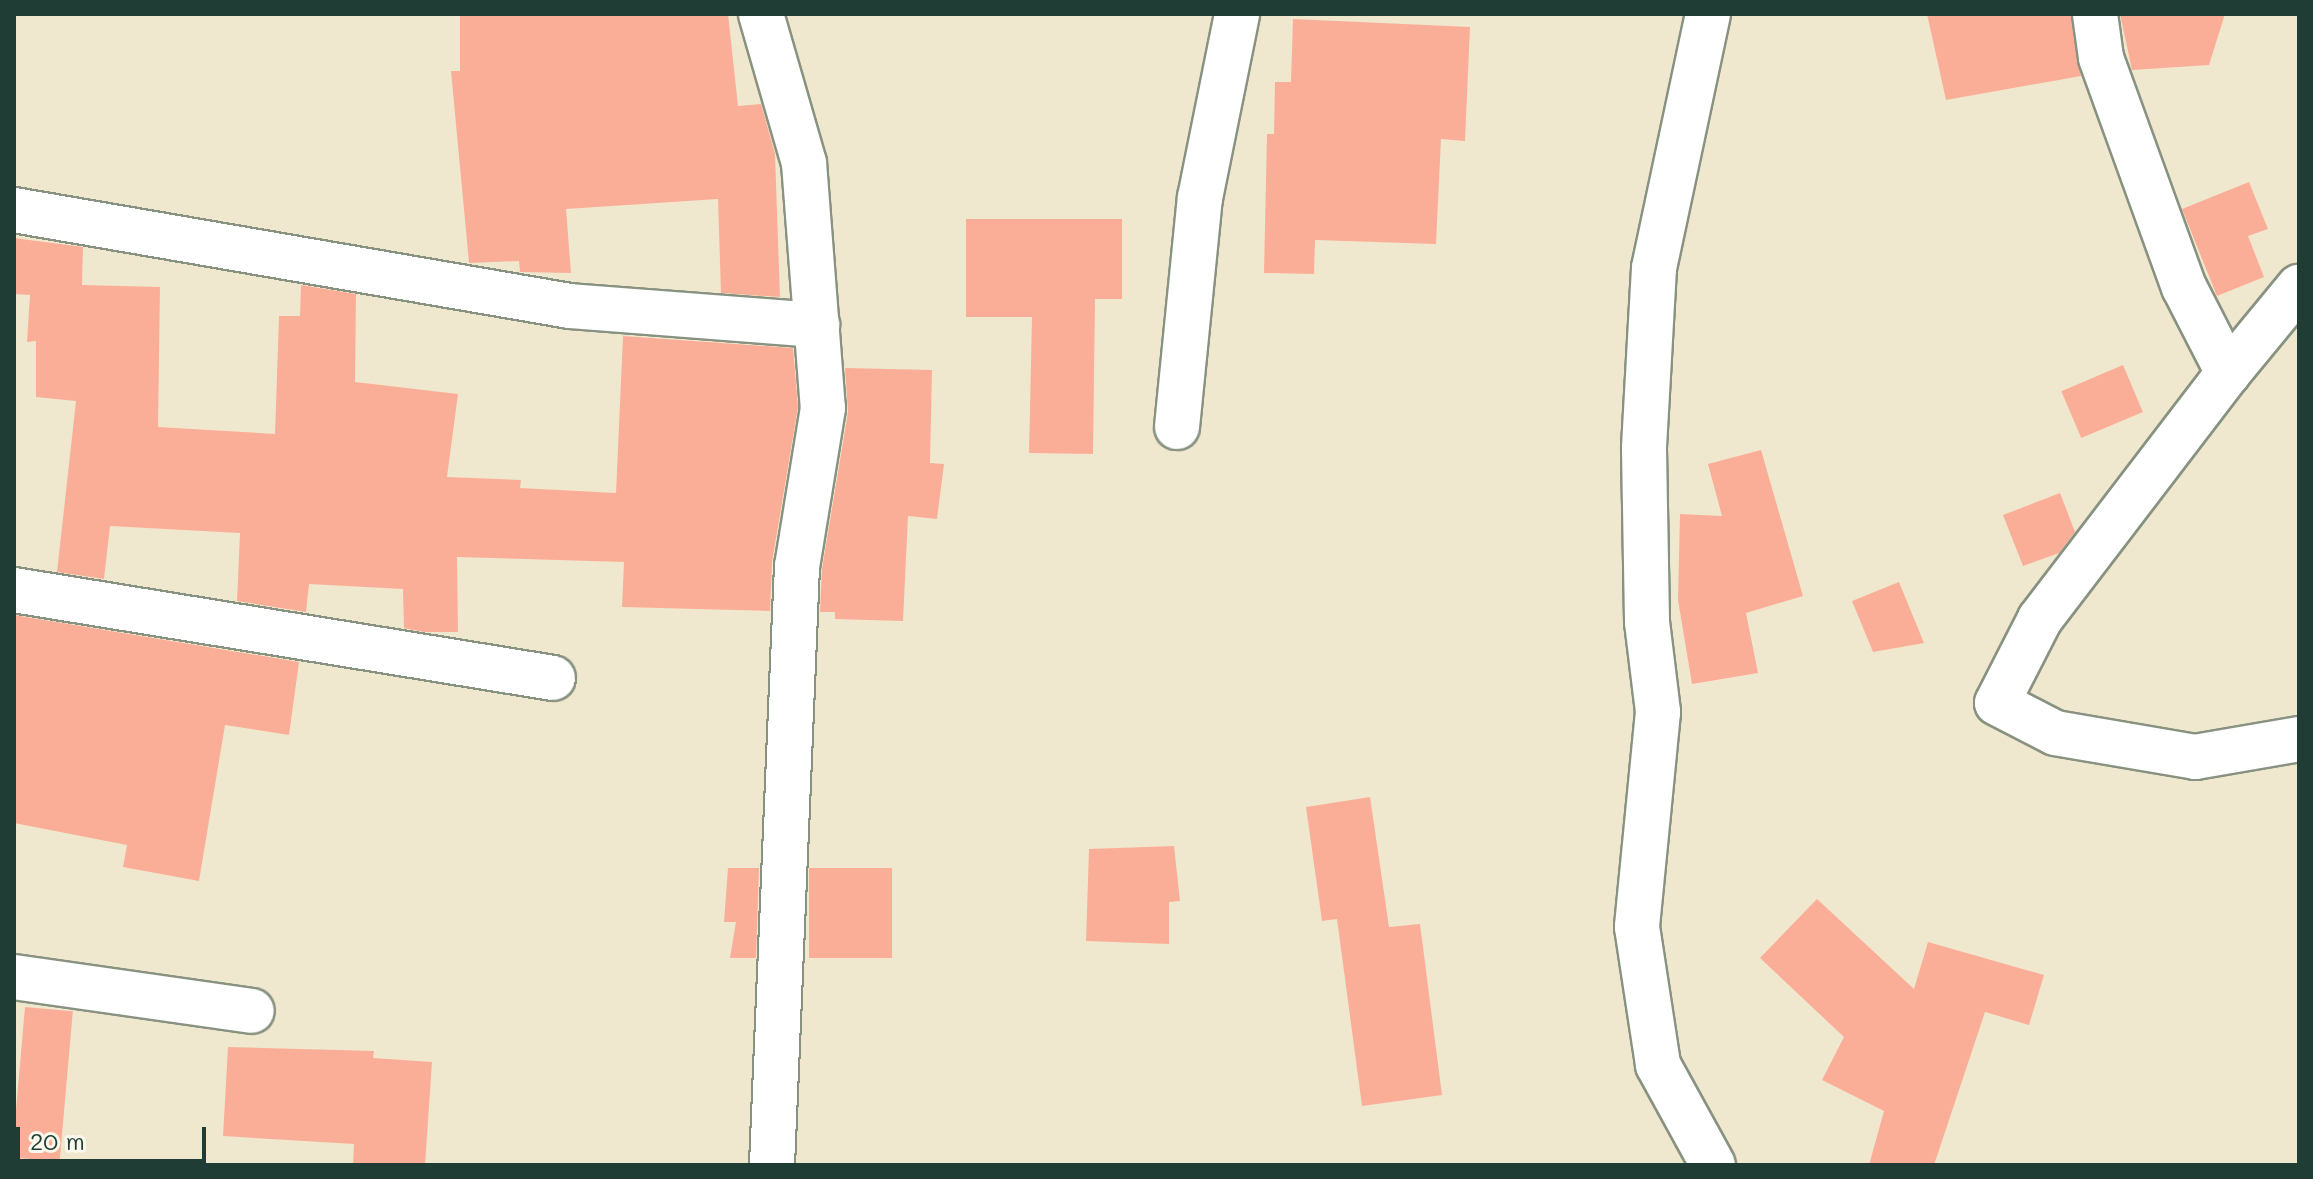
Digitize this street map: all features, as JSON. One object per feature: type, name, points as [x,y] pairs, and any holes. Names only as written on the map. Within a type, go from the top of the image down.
[{"type":"street","points":[[761,14],[804,163],[823,408],[797,566],[772,1165]]},
{"type":"street","points":[[1177,427],[1200,198],[1237,14]]},
{"type":"street","points":[[1708,14],[1654,268],[1644,449],[1647,622],[1658,712],[1637,927],[1658,1065],[1713,1165]]},
{"type":"street","points":[[2095,14],[2101,58],[2179,272],[2228,373]]},
{"type":"street","points":[[14,210],[570,306],[817,325]]},
{"type":"street","points":[[2299,287],[2228,373],[2040,619],[1997,703],[2055,733],[2195,757],[2299,739]]},
{"type":"street","points":[[14,590],[553,678]]},
{"type":"street","points":[[14,977],[252,1011]]},
{"type":"building","points":[[460,14],[728,14],[738,106],[761,104],[775,154],[780,297],[721,293],[718,199],[566,209],[571,273],[520,272],[519,261],[469,263],[451,71],[460,71]]},
{"type":"building","points":[[1927,14],[2071,14],[2081,76],[1946,100]]},
{"type":"building","points":[[2120,14],[2225,14],[2209,65],[2132,70]]},
{"type":"building","points":[[1293,19],[1470,27],[1465,141],[1441,139],[1436,244],[1315,240],[1314,274],[1264,273],[1267,134],[1274,134],[1275,82],[1291,82]]},
{"type":"building","points":[[2249,182],[2268,229],[2248,236],[2264,277],[2217,296],[2182,209]]},
{"type":"building","points":[[966,219],[1122,219],[1122,299],[1095,299],[1093,454],[1029,453],[1032,317],[966,317]]},
{"type":"building","points":[[14,238],[83,247],[82,285],[160,287],[158,427],[275,434],[279,316],[300,316],[301,285],[356,294],[355,382],[458,394],[447,477],[521,480],[520,488],[616,493],[623,336],[793,348],[798,407],[772,562],[770,611],[622,607],[624,562],[457,557],[458,632],[424,632],[404,628],[403,589],[309,584],[306,612],[237,601],[240,533],[110,526],[104,579],[57,572],[76,401],[36,397],[36,341],[27,342],[30,295],[14,294]]},
{"type":"building","points":[[2123,365],[2143,412],[2081,438],[2061,391]]},
{"type":"building","points":[[845,368],[932,370],[930,463],[944,464],[937,519],[908,516],[903,621],[835,619],[835,612],[820,612],[822,569],[848,412]]},
{"type":"building","points":[[1761,450],[1803,596],[1746,613],[1758,673],[1692,684],[1678,600],[1680,514],[1722,516],[1708,464]]},
{"type":"building","points":[[2060,493],[2075,532],[2059,553],[2023,566],[2003,515]]},
{"type":"building","points":[[1899,582],[1924,643],[1873,652],[1852,601]]},
{"type":"building","points":[[14,615],[299,662],[289,735],[225,725],[199,881],[123,867],[127,845],[14,823]]},
{"type":"building","points":[[1370,797],[1389,927],[1420,924],[1442,1095],[1362,1106],[1337,919],[1322,921],[1306,807]]},
{"type":"building","points":[[1174,846],[1180,901],[1169,902],[1169,944],[1086,941],[1089,849]]},
{"type":"building","points":[[728,868],[759,868],[756,958],[730,958],[736,922],[724,922]]},
{"type":"building","points":[[809,868],[892,868],[892,958],[809,958]]},
{"type":"building","points":[[1817,899],[1914,989],[1928,942],[2044,975],[2029,1025],[1985,1012],[1934,1165],[1869,1165],[1884,1111],[1822,1080],[1844,1037],[1760,958]]},
{"type":"building","points":[[25,1007],[73,1011],[60,1162],[14,1158]]},
{"type":"building","points":[[228,1047],[374,1051],[373,1058],[432,1062],[425,1165],[353,1165],[354,1144],[223,1136]]}]
